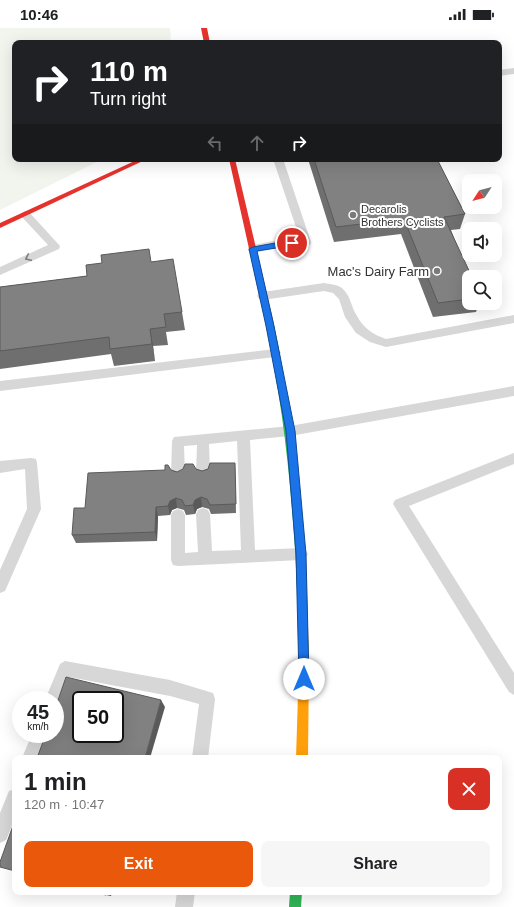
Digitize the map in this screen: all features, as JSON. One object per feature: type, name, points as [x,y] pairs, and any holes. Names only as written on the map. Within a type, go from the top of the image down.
[{"type":"main road","points":[[204,28],[206,40]]},
{"type":"main road","points":[[0,226],[138,162]]},
{"type":"main road","points":[[233,162],[253,249],[290,431],[301,554],[304,663],[302,755]]},
{"type":"main road","points":[[295,907],[296,895]]},
{"type":"lane","points":[[502,73],[514,71]]},
{"type":"lane","points":[[253,249],[278,244],[306,242],[279,162]]},
{"type":"lane","points":[[0,271],[55,246],[25,214]]},
{"type":"lane","points":[[263,296],[324,287],[336,290],[344,297],[351,317],[360,330],[374,339],[386,343],[514,319]]},
{"type":"lane","points":[[0,386],[275,353]]},
{"type":"lane","points":[[178,474],[178,442],[290,431],[514,391]]},
{"type":"lane","points":[[242,435],[248,557]]},
{"type":"lane","points":[[203,439],[203,474]]},
{"type":"lane","points":[[514,458],[400,504],[514,687]]},
{"type":"lane","points":[[0,467],[31,463],[34,509],[0,586]]},
{"type":"lane","points":[[203,514],[205,558]]},
{"type":"lane","points":[[178,515],[178,560],[301,554]]},
{"type":"lane","points":[[57,691],[66,669],[170,688],[207,699],[200,755]]},
{"type":"lane","points":[[31,755],[36,743]]},
{"type":"lane","points":[[0,834],[12,804]]},
{"type":"lane","points":[[184,907],[186,895]]},
{"type":"shaded area","points":[[0,28],[170,28],[171,40],[12,40],[12,162],[97,162],[0,210]]},
{"type":"building","points":[[315,162],[439,162],[462,208],[462,214],[465,214],[444,217],[462,256],[462,262],[465,262],[469,270],[462,270],[462,300],[438,303],[404,219],[336,227]]},
{"type":"building","points":[[149,249],[151,262],[173,259],[182,312],[164,314],[166,327],[150,329],[152,344],[110,349],[109,337],[0,351],[0,287],[87,276],[86,265],[102,263],[101,255]]},
{"type":"building","points":[[210,463],[235,463],[236,504],[210,505],[207,499],[201,497],[195,500],[193,505],[185,506],[182,500],[176,498],[170,501],[168,506],[156,507],[155,532],[72,535],[74,508],[85,508],[88,473],[165,470],[165,465],[168,465],[171,470],[177,472],[183,469],[185,464],[193,464],[196,469],[202,471],[208,469]]},
{"type":"building","points":[[66,677],[124,691],[72,691],[72,743],[124,743],[124,691],[161,700],[146,755],[38,755],[43,743],[64,743],[64,691],[61,691]]},
{"type":"building","points":[[12,828],[12,870],[0,867],[0,862]]},
{"type":"traffic: fast","points":[[269,320],[282,386],[292,453],[301,554],[302,588]]},
{"type":"traffic: fast","points":[[295,907],[296,895]]},
{"type":"traffic: slow","points":[[302,588],[304,663],[302,755]]},
{"type":"traffic: jam","points":[[204,28],[206,40]]},
{"type":"traffic: jam","points":[[0,226],[138,162]]},
{"type":"traffic: jam","points":[[233,162],[269,320]]},
{"type":"place","name":"Decarolis Brothers Cyclists","points":[[353,215]]},
{"type":"place","name":"Mac's Dairy Farm","points":[[437,271]]},
{"type":"route","points":[[292,243],[253,249],[270,326],[290,431],[301,554],[304,679]]}]
